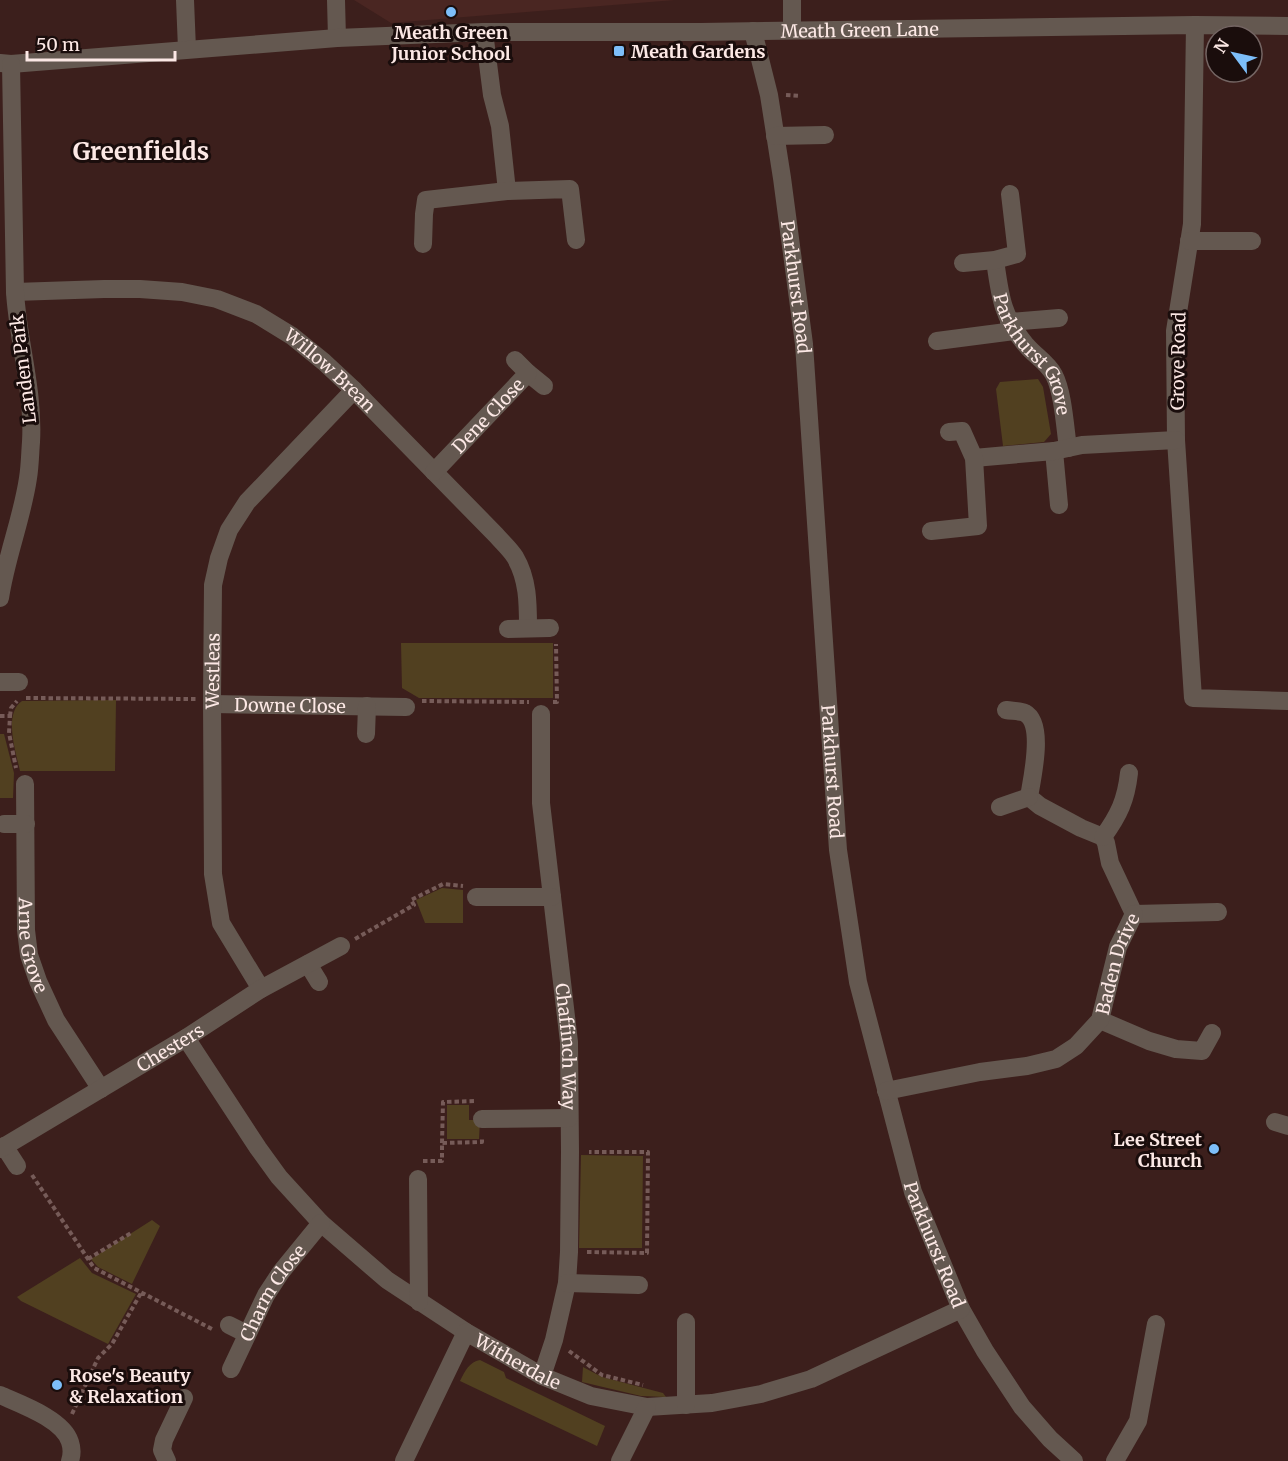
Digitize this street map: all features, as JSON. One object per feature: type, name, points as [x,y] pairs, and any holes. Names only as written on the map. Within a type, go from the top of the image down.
[{"type":"street","points":[[185,0],[187,49]]},
{"type":"street","points":[[336,0],[337,38]]},
{"type":"street","points":[[792,0],[792,30]]},
{"type":"street","name":"Grove Road","points":[[1195,25],[1192,224],[1175,331],[1176,440],[1193,698],[1288,701]]},
{"type":"street","name":"Meath Green Lane","points":[[6,63],[337,38],[484,32],[1288,26]]},
{"type":"street","name":"Parkhurst Road","points":[[753,31],[769,95],[804,344],[838,850],[858,982],[914,1192],[961,1309],[985,1351],[1022,1407],[1050,1439],[1074,1461]]},
{"type":"street","points":[[484,32],[492,95],[500,126],[507,191]]},
{"type":"street","name":"Landen Park","points":[[0,598],[28,478],[31,439],[30,402],[16,311],[6,63]]},
{"type":"street","points":[[775,136],[825,135]]},
{"type":"street","points":[[423,244],[426,200],[507,191],[570,189],[576,240]]},
{"type":"street","points":[[963,262],[995,260],[1017,254],[1010,194]]},
{"type":"street","points":[[1189,241],[1252,241]]},
{"type":"street","name":"Parkhurst Grove","points":[[995,260],[1000,299],[1012,327],[1028,348],[1048,365],[1056,378],[1060,392],[1059,505]]},
{"type":"street","name":"Willow Brean","points":[[15,292],[140,289],[182,292],[217,299],[256,314],[292,336],[354,390],[514,556],[527,590],[528,628]]},
{"type":"street","points":[[937,340],[1059,318]]},
{"type":"street","name":"Dene Close","points":[[434,472],[522,366],[544,386]]},
{"type":"street","name":"Westleas","points":[[261,989],[221,922],[213,874],[213,585],[229,530],[247,502],[354,390]]},
{"type":"street","points":[[931,531],[978,526],[974,458],[962,431],[949,432]]},
{"type":"street","points":[[974,458],[1082,445],[1176,440]]},
{"type":"street","points":[[508,628],[550,628]]},
{"type":"street","points":[[0,682],[19,682]]},
{"type":"street","name":"Downe Close","points":[[212,702],[406,706]]},
{"type":"street","name":"Downe Close","points":[[366,734],[367,706]]},
{"type":"street","name":"Chaffinch Way","points":[[541,708],[541,803],[569,1042],[570,1152],[567,1283],[554,1340],[542,1376]]},
{"type":"street","points":[[1006,710],[1025,713],[1034,722],[1035,763],[1029,797]]},
{"type":"street","points":[[1029,797],[1102,837],[1120,811],[1129,773]]},
{"type":"street","name":"Arne Grove","points":[[26,784],[26,930],[29,955],[56,1020],[101,1089]]},
{"type":"street","points":[[1000,807],[1029,797]]},
{"type":"street","points":[[4,824],[26,824]]},
{"type":"street","name":"Baden Drive","points":[[886,1092],[1056,1059],[1076,1046],[1100,1020],[1118,947],[1134,914],[1110,863],[1106,843],[1102,837]]},
{"type":"street","points":[[476,897],[552,897]]},
{"type":"street","points":[[1134,914],[1218,912]]},
{"type":"street","name":"Chesters","points":[[2,1148],[186,1038],[261,989],[341,946]]},
{"type":"street","points":[[308,964],[319,982]]},
{"type":"street","points":[[1100,1020],[1149,1041],[1204,1059],[1212,1033]]},
{"type":"street","name":"Witherdale","points":[[186,1038],[279,1177],[321,1223],[387,1280],[465,1332],[542,1376],[591,1396],[647,1407],[712,1403],[761,1394],[811,1379],[961,1309]]},
{"type":"street","points":[[482,1119],[569,1118]]},
{"type":"street","points":[[2,1148],[23,1169]]},
{"type":"street","points":[[418,1179],[419,1302]]},
{"type":"street","name":"Charm Close","points":[[231,1369],[266,1295],[321,1223]]},
{"type":"street","points":[[567,1283],[639,1285]]},
{"type":"street","points":[[686,1322],[686,1405]]},
{"type":"street","points":[[1115,1461],[1138,1421],[1156,1324]]},
{"type":"street","points":[[229,1325],[244,1339]]},
{"type":"street","points":[[404,1461],[465,1332]]},
{"type":"street","points":[[0,1395],[53,1421],[64,1431],[70,1442],[72,1453],[70,1461]]},
{"type":"street","points":[[167,1461],[162,1450],[164,1440],[184,1398]]},
{"type":"street","points":[[620,1461],[647,1407]]},
{"type":"path","points":[[406,706],[406,701],[541,708],[556,702],[556,638],[550,628]]},
{"type":"path","points":[[26,784],[26,773],[17,773],[9,733],[11,708],[21,698],[212,702]]},
{"type":"path","points":[[0,716],[10,716]]},
{"type":"path","points":[[341,946],[414,905],[411,900],[443,884],[467,886],[467,897],[476,897]]},
{"type":"path","points":[[418,1179],[418,1161],[442,1161],[442,1143],[443,1102],[482,1101],[482,1142],[442,1143]]},
{"type":"path","points":[[569,1252],[647,1253],[648,1152],[570,1152]]},
{"type":"path","points":[[23,1169],[94,1268],[141,1293],[244,1339]]},
{"type":"path","points":[[88,1258],[131,1233]]},
{"type":"path","points":[[64,1431],[98,1358],[112,1344],[141,1293]]},
{"type":"path","points":[[554,1340],[602,1375],[647,1386]]},
{"type":"shaded area","name":"Meath Green Junior School","points":[[354,0],[675,0],[391,23]]},
{"type":"shaded area","points":[[1038,379],[1043,387],[1051,434],[1044,442],[1003,446],[996,389],[1000,382]]},
{"type":"shaded area","points":[[401,643],[553,643],[553,698],[419,698],[402,688]]},
{"type":"shaded area","points":[[116,700],[115,771],[20,771],[12,724],[16,707],[22,701]]},
{"type":"shaded area","points":[[0,734],[4,734],[14,773],[13,798],[0,798]]},
{"type":"shaded area","points":[[442,888],[463,890],[463,923],[425,923],[416,900]]},
{"type":"shaded area","points":[[447,1105],[469,1105],[469,1120],[480,1120],[479,1139],[447,1139]]},
{"type":"shaded area","points":[[581,1155],[643,1156],[642,1248],[579,1248]]},
{"type":"shaded area","points":[[152,1220],[160,1226],[132,1284],[98,1267],[91,1259]]},
{"type":"shaded area","points":[[80,1258],[92,1273],[136,1294],[108,1344],[17,1297]]},
{"type":"shaded area","points":[[480,1360],[504,1372],[506,1378],[605,1426],[597,1446],[460,1381],[470,1365]]},
{"type":"shaded area","points":[[583,1367],[602,1377],[663,1393],[666,1397],[641,1396],[582,1382]]},
{"type":"place","name":"Meath Green Junior School","points":[[451,12]]},
{"type":"place","name":"Meath Gardens","points":[[619,51]]},
{"type":"place","name":"Lee Street Church","points":[[1214,1149]]},
{"type":"place","name":"Rose's Beauty & Relaxation","points":[[57,1385]]},
{"type":"district","name":"Greenfields","points":[[141,151]]}]
